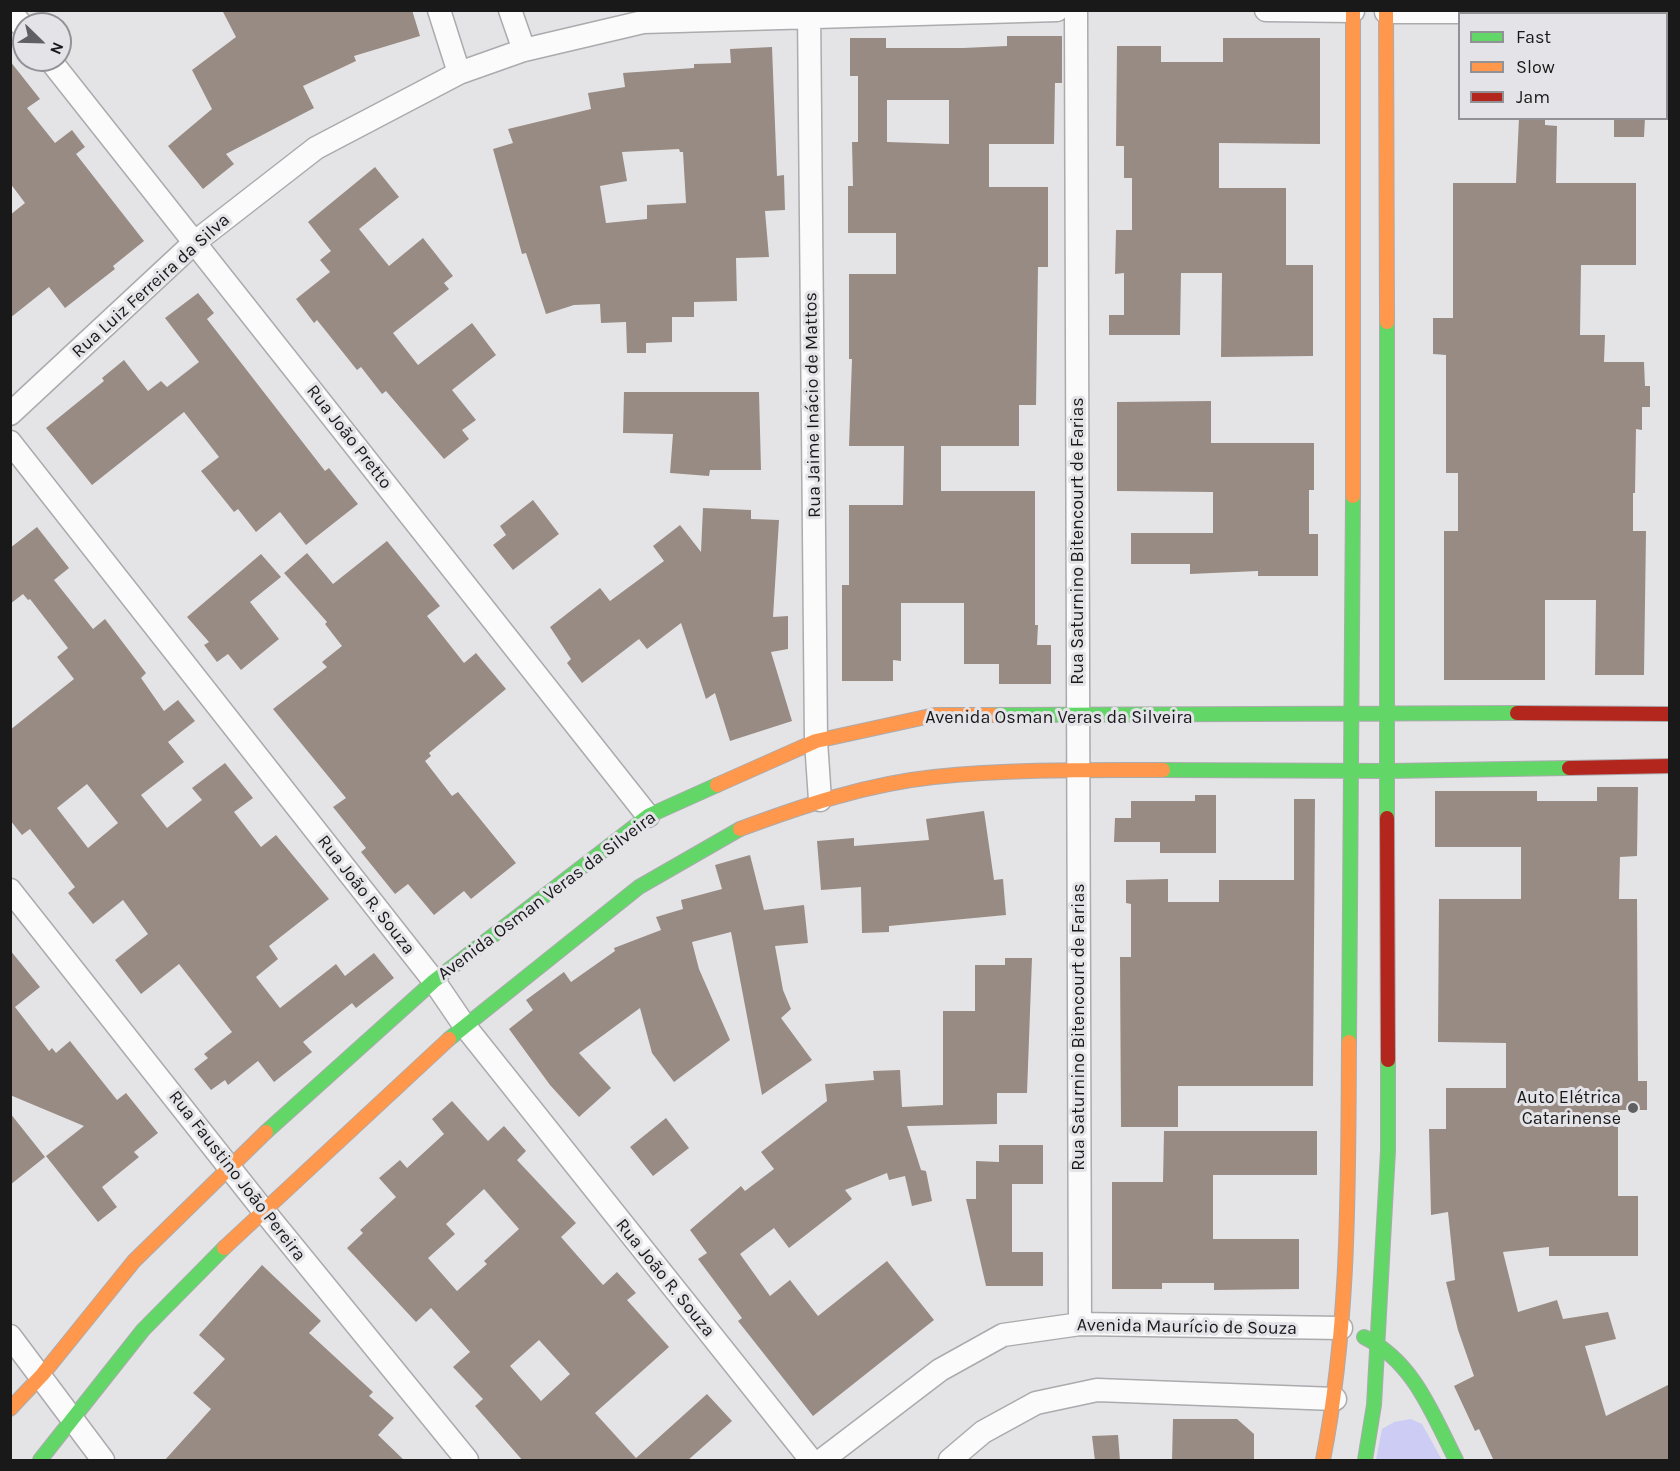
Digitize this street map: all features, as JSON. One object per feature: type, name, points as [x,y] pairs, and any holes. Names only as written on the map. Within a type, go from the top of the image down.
[{"type":"main road","points":[[1323,1461],[1335,1399],[1341,1328],[1348,1158],[1353,769],[1351,716],[1353,11]]},
{"type":"main road","points":[[1365,1461],[1374,1405],[1388,1151],[1386,11]]},
{"type":"main road","name":"Avenida Osman Veras da Silveira","points":[[10,1409],[42,1375],[134,1261],[229,1166],[434,981],[648,816],[816,741],[935,715],[1079,717],[1351,716],[1389,713],[1670,714]]},
{"type":"main road","points":[[40,1461],[74,1421],[143,1330],[263,1210],[464,1026],[639,887],[731,832],[820,800],[933,777],[1078,770],[1353,769],[1389,771],[1670,766]]},
{"type":"main road","points":[[1341,1328],[1378,1342],[1412,1376],[1456,1461]]},
{"type":"street","points":[[439,10],[459,73]]},
{"type":"street","points":[[510,10],[524,50]]},
{"type":"street","name":"Rua Luiz Ferreira da Silva","points":[[10,414],[195,242],[316,148],[459,73],[524,50],[643,22],[809,14],[1057,10]]},
{"type":"street","name":"Rua Saturnino Bitencourt de Farias","points":[[1076,10],[1080,1324]]},
{"type":"street","points":[[1266,10],[1353,11]]},
{"type":"street","points":[[1386,11],[1670,12]]},
{"type":"street","name":"Rua Jaime Inácio de Mattos","points":[[809,14],[816,741],[820,800]]},
{"type":"street","name":"Rua João Pretto","points":[[60,72],[648,816]]},
{"type":"street","name":"Rua João R. Souza","points":[[10,442],[434,981],[464,1026],[811,1461]]},
{"type":"street","name":"Rua Faustino João Pereira","points":[[10,890],[263,1210],[467,1461]]},
{"type":"street","name":"Avenida Maurício de Souza","points":[[822,1461],[940,1370],[1003,1335],[1080,1324],[1341,1328]]},
{"type":"street","points":[[10,1336],[42,1375],[103,1461]]},
{"type":"street","points":[[950,1461],[983,1432],[1036,1402],[1097,1390],[1335,1399]]},
{"type":"shaded area","points":[[1411,1419],[1422,1424],[1442,1460],[1376,1460],[1382,1429],[1394,1422]]},
{"type":"building","points":[[222,10],[412,10],[420,36],[354,56],[356,61],[303,86],[314,108],[226,154],[234,164],[203,189],[168,146],[212,109],[192,70],[236,37]]},
{"type":"building","points":[[1007,36],[1062,36],[1062,83],[1055,83],[1054,144],[989,144],[989,187],[1048,187],[1048,267],[1038,267],[1036,405],[1019,405],[1019,446],[941,446],[941,491],[1035,491],[1035,625],[1038,625],[1037,645],[1051,645],[1051,684],[999,684],[999,664],[964,664],[964,603],[901,603],[901,661],[893,660],[893,681],[842,681],[842,585],[849,585],[849,505],[903,505],[904,446],[849,446],[852,359],[849,359],[849,274],[896,274],[896,233],[848,233],[848,186],[853,186],[852,142],[858,142],[858,76],[850,76],[850,38],[886,38],[886,48],[1007,46]],"holes":[[[887,100],[949,100],[949,144],[887,142]]]},
{"type":"building","points":[[1223,38],[1320,38],[1320,144],[1219,143],[1219,188],[1286,188],[1286,265],[1313,265],[1313,356],[1221,357],[1222,273],[1181,273],[1180,335],[1109,335],[1109,315],[1124,315],[1124,273],[1115,274],[1116,230],[1132,230],[1132,178],[1124,178],[1124,146],[1116,146],[1117,46],[1161,46],[1161,62],[1223,62]]},
{"type":"building","points":[[772,47],[777,176],[784,175],[785,210],[765,211],[769,257],[736,258],[737,301],[694,302],[694,317],[672,317],[672,342],[646,343],[646,353],[627,353],[626,322],[601,323],[600,304],[574,305],[546,314],[526,253],[522,254],[493,149],[513,143],[508,129],[591,109],[588,93],[625,87],[623,73],[694,68],[694,64],[731,63],[730,49]],"holes":[[[679,149],[683,152],[686,203],[647,205],[647,219],[606,223],[600,186],[627,181],[622,152]]]},
{"type":"building","points":[[10,61],[12,72],[19,72],[40,99],[27,108],[55,143],[72,130],[85,147],[76,154],[144,241],[113,266],[115,269],[65,308],[49,287],[10,318],[10,215],[25,203],[10,183]]},
{"type":"building","points":[[1519,120],[1545,120],[1545,125],[1557,126],[1556,183],[1636,183],[1636,265],[1581,265],[1580,335],[1605,335],[1604,362],[1644,362],[1645,386],[1650,386],[1650,407],[1642,407],[1642,430],[1636,429],[1635,493],[1633,493],[1633,531],[1646,531],[1644,675],[1595,675],[1596,600],[1545,600],[1545,680],[1444,680],[1444,531],[1458,531],[1458,473],[1446,473],[1446,355],[1433,354],[1433,318],[1453,318],[1453,183],[1516,183]]},
{"type":"building","points":[[1614,120],[1645,120],[1644,137],[1614,137]]},
{"type":"building","points":[[375,167],[399,197],[359,229],[389,266],[423,238],[453,276],[444,283],[449,289],[393,333],[418,365],[472,323],[496,355],[452,390],[476,420],[462,430],[469,439],[444,459],[386,391],[382,394],[361,367],[357,370],[317,320],[314,323],[296,299],[330,272],[320,260],[331,251],[308,222]]},
{"type":"building","points":[[198,293],[214,313],[207,319],[325,471],[329,468],[358,504],[306,545],[280,512],[256,532],[238,509],[234,512],[201,471],[219,457],[184,412],[92,485],[46,428],[104,381],[102,378],[124,360],[148,391],[161,381],[167,387],[199,362],[165,318]]},
{"type":"building","points":[[624,392],[759,392],[761,470],[710,470],[709,476],[670,473],[673,434],[623,433]]},
{"type":"building","points":[[1211,401],[1211,443],[1314,443],[1314,490],[1309,490],[1309,534],[1318,534],[1318,576],[1258,576],[1258,571],[1190,574],[1190,564],[1131,564],[1131,533],[1213,533],[1213,492],[1117,491],[1117,402]]},
{"type":"building","points":[[533,500],[559,534],[513,570],[493,545],[506,535],[500,526]]},
{"type":"building","points":[[703,508],[751,510],[751,519],[779,520],[773,617],[788,616],[788,649],[771,652],[792,721],[730,741],[715,693],[706,699],[681,623],[647,649],[639,639],[582,683],[567,663],[571,659],[550,627],[600,588],[610,601],[664,561],[653,546],[680,525],[701,552]]},
{"type":"building","points":[[37,527],[69,568],[54,580],[93,629],[105,619],[146,673],[141,678],[164,711],[178,700],[195,721],[168,742],[184,762],[141,795],[167,828],[202,800],[192,788],[225,763],[253,798],[234,812],[261,847],[276,835],[329,899],[269,946],[278,959],[256,977],[280,1008],[336,964],[345,976],[374,953],[394,978],[356,1008],[352,1003],[303,1042],[312,1052],[274,1082],[258,1061],[228,1085],[225,1080],[211,1090],[194,1069],[208,1058],[204,1054],[232,1032],[179,964],[141,994],[115,960],[148,934],[123,900],[93,924],[68,893],[75,887],[30,829],[22,835],[10,820],[10,730],[74,679],[57,657],[68,648],[30,599],[28,600],[23,594],[10,604],[10,548]],"holes":[[[87,784],[118,823],[88,848],[57,808]]]},
{"type":"building","points":[[387,541],[440,606],[427,616],[464,663],[476,653],[506,689],[429,753],[431,756],[425,761],[452,796],[458,792],[516,863],[471,899],[464,891],[434,915],[408,884],[395,894],[361,852],[366,848],[333,807],[346,798],[273,709],[327,667],[322,662],[342,646],[325,624],[327,622],[284,573],[307,553],[333,584]]},
{"type":"building","points":[[261,554],[281,577],[250,602],[279,639],[241,670],[228,654],[217,662],[204,645],[209,642],[187,617]]},
{"type":"building","points":[[1597,787],[1638,787],[1637,856],[1620,857],[1619,899],[1637,899],[1638,1081],[1647,1081],[1647,1110],[1618,1110],[1618,1196],[1638,1196],[1638,1256],[1549,1256],[1549,1247],[1503,1252],[1518,1312],[1557,1300],[1563,1319],[1608,1312],[1616,1339],[1585,1346],[1606,1416],[1670,1384],[1670,1461],[1494,1461],[1479,1429],[1475,1431],[1454,1386],[1474,1376],[1458,1330],[1446,1282],[1455,1280],[1448,1212],[1431,1215],[1429,1129],[1446,1129],[1446,1088],[1506,1088],[1506,1043],[1438,1042],[1439,899],[1521,899],[1521,847],[1435,847],[1435,791],[1537,791],[1537,801],[1597,801]]},
{"type":"building","points":[[1195,795],[1216,795],[1216,853],[1160,853],[1160,842],[1114,842],[1115,818],[1131,818],[1131,801],[1195,801]]},
{"type":"building","points":[[1294,799],[1315,799],[1313,1086],[1178,1086],[1178,1127],[1121,1127],[1120,957],[1131,957],[1131,904],[1126,903],[1126,880],[1168,879],[1168,902],[1219,902],[1219,880],[1294,880]]},
{"type":"building","points":[[984,811],[994,880],[1003,879],[1006,915],[889,926],[889,932],[862,933],[861,887],[821,890],[817,841],[854,838],[854,846],[929,840],[926,819]]},
{"type":"building","points":[[750,855],[764,910],[804,905],[808,943],[775,946],[783,990],[791,1009],[781,1018],[812,1060],[762,1095],[731,932],[692,942],[699,969],[730,1040],[674,1082],[652,1053],[640,1008],[579,1053],[611,1088],[579,1117],[550,1085],[509,1029],[533,1010],[526,1000],[564,972],[571,982],[615,951],[614,948],[661,930],[656,917],[683,909],[681,900],[722,889],[715,865]]},
{"type":"building","points":[[10,950],[40,987],[15,1007],[49,1051],[52,1048],[56,1053],[70,1041],[117,1100],[126,1093],[158,1133],[134,1152],[139,1157],[102,1187],[117,1207],[98,1222],[46,1156],[84,1126],[10,1095]]},
{"type":"building","points":[[1005,958],[1032,958],[1027,1093],[997,1093],[997,1124],[907,1126],[921,1170],[926,1171],[932,1201],[912,1206],[905,1176],[889,1180],[887,1173],[845,1190],[852,1199],[789,1248],[774,1228],[740,1254],[770,1296],[790,1280],[818,1316],[887,1261],[934,1320],[813,1416],[738,1321],[742,1318],[698,1259],[707,1253],[690,1230],[741,1186],[745,1191],[774,1169],[761,1152],[827,1101],[825,1084],[874,1080],[873,1071],[900,1070],[902,1107],[943,1105],[943,1011],[975,1011],[975,965],[1005,965]]},
{"type":"building","points":[[452,1101],[488,1141],[504,1126],[526,1151],[517,1160],[576,1223],[561,1237],[603,1285],[617,1272],[636,1293],[627,1300],[669,1347],[595,1413],[636,1458],[707,1394],[732,1421],[687,1461],[523,1461],[475,1406],[483,1399],[453,1367],[470,1352],[431,1308],[416,1322],[347,1248],[363,1233],[360,1230],[396,1197],[379,1178],[400,1160],[407,1168],[444,1134],[432,1119]],"holes":[[[484,1189],[519,1229],[484,1261],[487,1264],[457,1291],[428,1258],[455,1234],[446,1224]],[[539,1340],[570,1374],[541,1401],[510,1366]]]},
{"type":"building","points":[[10,1113],[45,1157],[10,1185]]},
{"type":"building","points":[[666,1118],[689,1148],[653,1176],[630,1147]]},
{"type":"building","points":[[1164,1131],[1317,1131],[1317,1175],[1213,1175],[1213,1239],[1299,1239],[1299,1289],[1214,1290],[1214,1283],[1162,1283],[1162,1289],[1112,1289],[1112,1182],[1163,1182]]},
{"type":"building","points":[[999,1145],[1043,1145],[1043,1184],[1012,1184],[1012,1252],[1043,1252],[1043,1286],[986,1286],[966,1199],[976,1199],[976,1161],[999,1162]]},
{"type":"building","points":[[262,1265],[321,1321],[309,1333],[373,1392],[369,1396],[394,1418],[378,1435],[405,1461],[164,1461],[211,1409],[193,1393],[225,1359],[199,1335]]},
{"type":"building","points":[[1173,1419],[1237,1419],[1254,1434],[1254,1461],[1172,1461]]},
{"type":"building","points":[[1118,1435],[1120,1461],[1095,1461],[1092,1436]]},
{"type":"traffic: fast","points":[[1387,322],[1387,818]]},
{"type":"traffic: fast","points":[[1349,1042],[1353,496]]},
{"type":"traffic: fast","points":[[993,715],[1517,713]]},
{"type":"traffic: fast","points":[[1163,770],[1389,771],[1569,768]]},
{"type":"traffic: fast","points":[[266,1132],[434,981],[648,816],[717,785]]},
{"type":"traffic: fast","points":[[449,1039],[639,887],[740,829]]},
{"type":"traffic: fast","points":[[1365,1460],[1374,1405],[1388,1151],[1388,1060]]},
{"type":"traffic: fast","points":[[40,1460],[143,1330],[224,1248]]},
{"type":"traffic: fast","points":[[1364,1337],[1396,1360],[1409,1375],[1430,1407],[1456,1460]]},
{"type":"traffic: slow","points":[[1353,10],[1353,496]]},
{"type":"traffic: slow","points":[[1386,10],[1387,322]]},
{"type":"traffic: slow","points":[[717,785],[816,741],[935,715],[993,715]]},
{"type":"traffic: slow","points":[[740,829],[835,797],[909,780],[1019,771],[1163,770]]},
{"type":"traffic: slow","points":[[224,1248],[449,1039]]},
{"type":"traffic: slow","points":[[1323,1460],[1332,1408],[1343,1304],[1346,1252],[1349,1042]]},
{"type":"traffic: slow","points":[[10,1409],[42,1375],[134,1261],[266,1132]]},
{"type":"traffic: jam","points":[[1517,713],[1670,714]]},
{"type":"traffic: jam","points":[[1569,768],[1670,766]]},
{"type":"traffic: jam","points":[[1387,818],[1388,1060]]},
{"type":"place","name":"Auto Elétrica Catarinense","points":[[1633,1108]]}]
